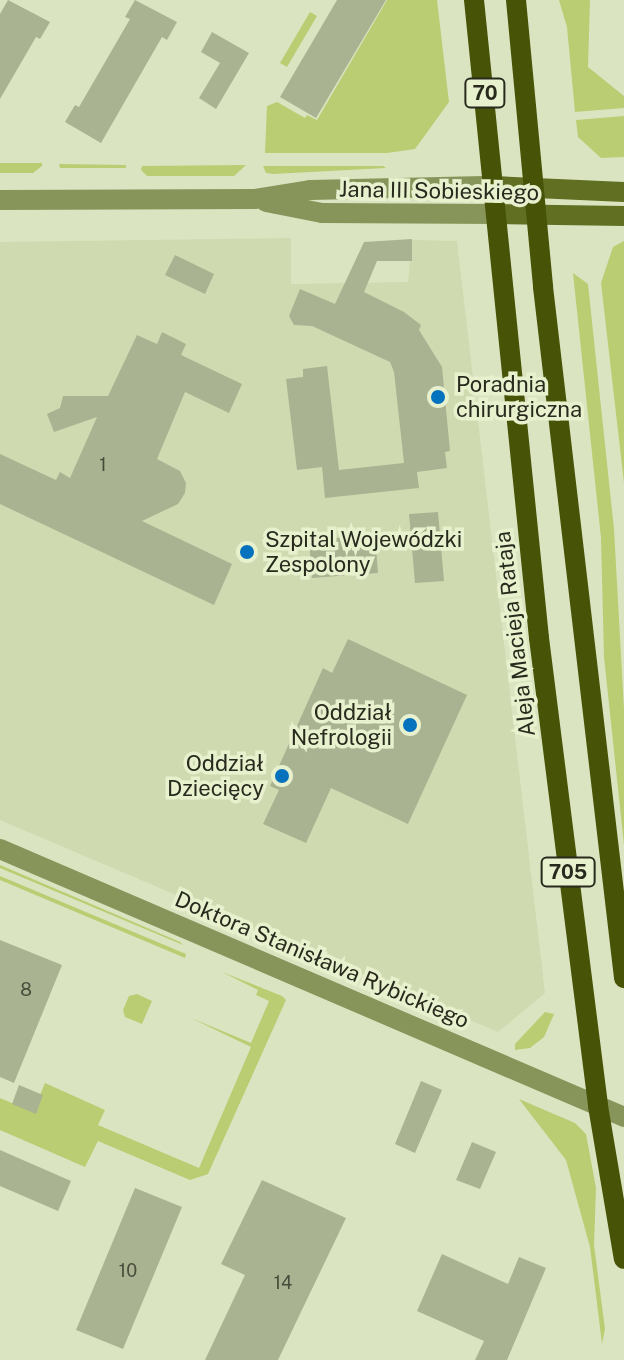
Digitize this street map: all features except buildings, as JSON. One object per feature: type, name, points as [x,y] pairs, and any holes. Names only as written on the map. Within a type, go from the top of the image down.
[{"type":"main road","name":"Aleja Macieja Rataja","points":[[474,0],[539,638],[598,1106],[624,1259]]},
{"type":"main road","name":"70","points":[[516,0],[534,186]]},
{"type":"main road","name":"Jana III Sobieskiego","points":[[494,186],[624,192]]},
{"type":"main road","name":"705","points":[[534,186],[624,978]]},
{"type":"main road","name":"Jana III Sobieskiego","points":[[497,214],[624,216]]},
{"type":"street","name":"Jana III Sobieskiego","points":[[0,200],[255,199],[311,190],[494,186]]},
{"type":"street","name":"Jana III Sobieskiego","points":[[255,199],[322,213],[497,214]]},
{"type":"street","name":"Doktora Stanisława Rybickiego","points":[[0,849],[624,1117]]},
{"type":"shaded area","name":"Szpital Wojewódzki Zespolony","points":[[291,238],[291,284],[408,282],[412,240],[457,241],[545,993],[498,1032],[0,820],[0,242]]},
{"type":"green space","points":[[387,0],[437,0],[449,102],[415,149],[387,153],[265,153],[267,106],[277,102],[305,118],[307,115],[317,120]]},
{"type":"green space","points":[[559,0],[590,0],[588,67],[624,96],[624,108],[575,112],[567,27]]},
{"type":"green space","points":[[310,12],[317,16],[287,67],[280,63]]},
{"type":"green space","points":[[624,116],[624,157],[601,158],[578,137],[576,120]]},
{"type":"green space","points":[[0,163],[42,163],[42,166],[33,173],[0,173]]},
{"type":"green space","points":[[59,164],[126,165],[126,168],[60,168]]},
{"type":"green space","points":[[246,165],[234,176],[147,176],[141,170],[142,166]]},
{"type":"green space","points":[[263,166],[386,168],[273,174],[266,173]]},
{"type":"green space","points":[[624,241],[624,483],[601,283],[613,247]]},
{"type":"green space","points":[[573,273],[588,284],[614,529],[624,709],[624,845],[604,657],[601,538]]},
{"type":"green space","points":[[0,865],[180,942],[183,945],[0,868]]},
{"type":"green space","points":[[0,876],[186,954],[185,958],[0,880]]},
{"type":"green space","points":[[222,972],[286,1000],[208,1174],[190,1180],[98,1141],[85,1167],[0,1130],[0,1098],[33,1112],[45,1083],[105,1110],[98,1125],[199,1168],[251,1047],[191,1018],[251,1043],[269,1001],[256,995],[258,990]]},
{"type":"green space","points":[[137,994],[152,1001],[142,1024],[125,1017],[123,1010],[129,996]]},
{"type":"green space","points":[[545,1012],[554,1014],[544,1037],[530,1048],[515,1050],[515,1044]]},
{"type":"green space","points":[[519,1099],[575,1123],[586,1134],[596,1188],[594,1245],[605,1329],[602,1344],[590,1247],[566,1160]]},
{"type":"place","name":"Poradnia chirurgiczna","points":[[438,397]]},
{"type":"place","name":"Szpital Wojewódzki Zespolony","points":[[247,552]]},
{"type":"place","name":"Oddział Nefrologii","points":[[410,725]]},
{"type":"place","name":"Oddział Dziecięcy","points":[[282,776]]}]
